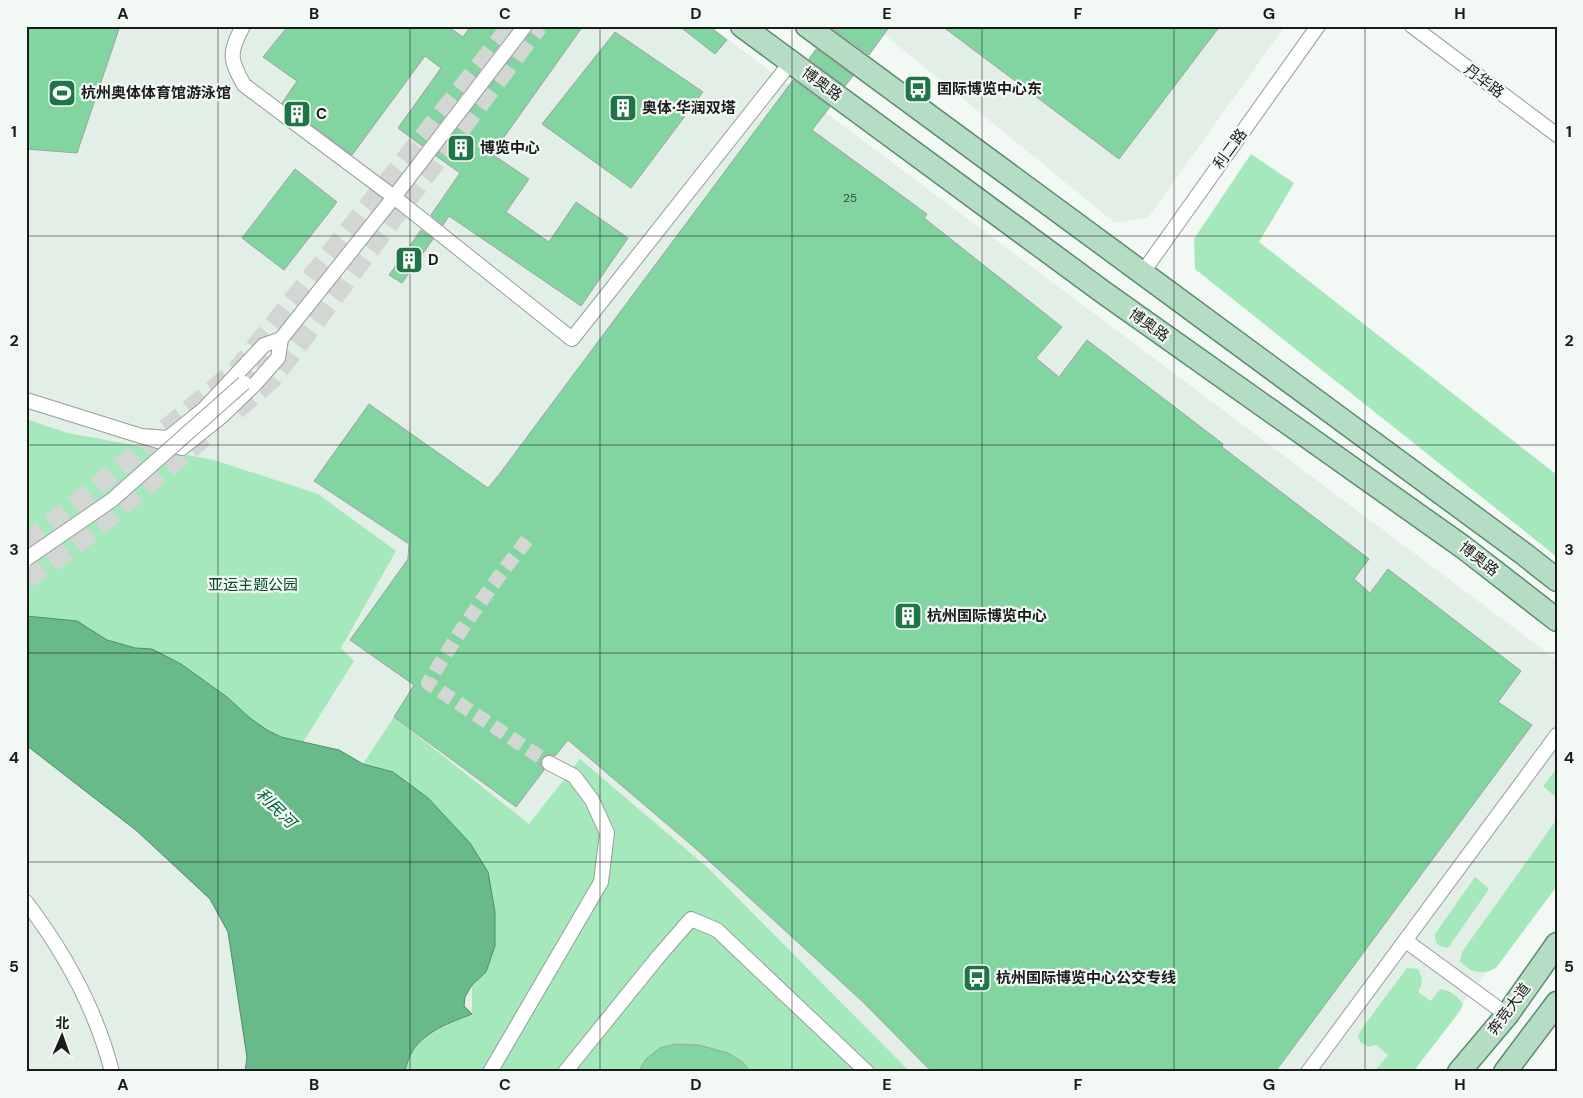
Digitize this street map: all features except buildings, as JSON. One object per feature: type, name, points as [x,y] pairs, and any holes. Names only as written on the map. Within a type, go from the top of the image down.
[{"type":"main road","name":"博奥路","points":[[742,26],[1103,292],[1463,546],[1557,620]]},
{"type":"main road","name":"博奥路","points":[[807,26],[1143,272],[1557,580]]},
{"type":"main road","name":"奔竞大道","points":[[1459,1072],[1507,1015],[1557,944]]},
{"type":"main road","points":[[1504,1072],[1557,1003]]},
{"type":"street","points":[[244,26],[233,46],[233,65],[244,85],[394,197],[572,339],[791,62]]},
{"type":"street","points":[[140,436],[168,438],[204,409],[264,346],[281,339],[394,197],[525,26]]},
{"type":"street","name":"利二路","points":[[1143,272],[1318,26]]},
{"type":"street","name":"丹华路","points":[[1412,26],[1557,135]]},
{"type":"street","points":[[26,400],[182,448],[222,416],[256,383],[278,358],[281,339]]},
{"type":"street","points":[[26,559],[112,500],[244,384]]},
{"type":"street","points":[[1308,1072],[1557,736]]},
{"type":"street","points":[[490,1072],[601,882],[607,833],[600,816],[592,800],[574,776],[549,764]]},
{"type":"street","points":[[26,902],[74,973],[96,1022],[112,1071]]},
{"type":"street","points":[[565,1072],[691,919],[717,930],[867,1072]]},
{"type":"street","points":[[1406,941],[1507,1015]]},
{"type":"shaded area","points":[[26,26],[710,26],[1557,660],[1557,883],[1409,1072],[26,1072]]},
{"type":"shaded area","points":[[874,26],[1285,26],[1148,218],[1115,223]]},
{"type":"green space","points":[[1251,154],[1294,183],[1259,242],[1557,475],[1557,557],[1195,269],[1194,239]]},
{"type":"green space","name":"亚运主题公园","points":[[26,419],[68,433],[214,460],[318,494],[396,551],[341,648],[354,661],[303,742],[281,737],[267,730],[250,718],[227,697],[181,664],[152,649],[135,648],[107,640],[77,621],[26,616]]},
{"type":"green space","points":[[394,717],[529,824],[580,759],[707,867],[910,1072],[404,1072],[412,1051],[428,1034],[472,1014],[472,985],[486,972],[495,946],[495,912],[488,872],[363,764]]},
{"type":"green space","points":[[1557,768],[1557,798],[1543,786]]},
{"type":"green space","points":[[1557,819],[1557,886],[1496,968],[1486,972],[1476,972],[1468,968],[1460,961],[1462,952]]},
{"type":"green space","points":[[1475,877],[1489,889],[1448,948],[1439,945],[1436,942],[1435,934]]},
{"type":"green space","points":[[1407,968],[1418,969],[1422,981],[1418,992],[1431,1001],[1440,989],[1453,994],[1463,1004],[1460,1011],[1413,1072],[1374,1072],[1388,1055],[1376,1045],[1369,1047],[1360,1042],[1358,1036]]},
{"type":"water","name":"利民河","points":[[26,616],[77,621],[107,640],[135,648],[152,649],[181,664],[227,697],[250,718],[267,730],[281,737],[339,750],[363,764],[393,772],[428,798],[470,843],[488,872],[495,912],[495,946],[486,972],[472,985],[465,997],[464,1006],[472,1014],[447,1024],[425,1037],[413,1050],[404,1072],[245,1072],[247,1057],[228,932],[210,899],[137,831],[26,745]]},
{"type":"tunnel","points":[[26,542],[60,517],[238,369],[512,26]]},
{"type":"tunnel","points":[[236,410],[273,378],[538,26]]},
{"type":"tunnel","points":[[244,383],[281,339]]},
{"type":"tunnel","points":[[26,579],[72,548],[204,437]]},
{"type":"tunnel","points":[[527,540],[475,610],[428,683],[549,763]]},
{"type":"place","name":"国际博览中心东","points":[[918,89]]},
{"type":"place","name":"杭州奥体体育馆游泳馆","points":[[62,93]]},
{"type":"place","name":"奥体·华润双塔","points":[[623,108]]},
{"type":"place","name":"C","points":[[297,114]]},
{"type":"place","name":"博览中心","points":[[461,148]]},
{"type":"place","name":"D","points":[[409,260]]},
{"type":"place","name":"杭州国际博览中心","points":[[908,616]]},
{"type":"place","name":"杭州国际博览中心公交专线","points":[[977,978]]}]
